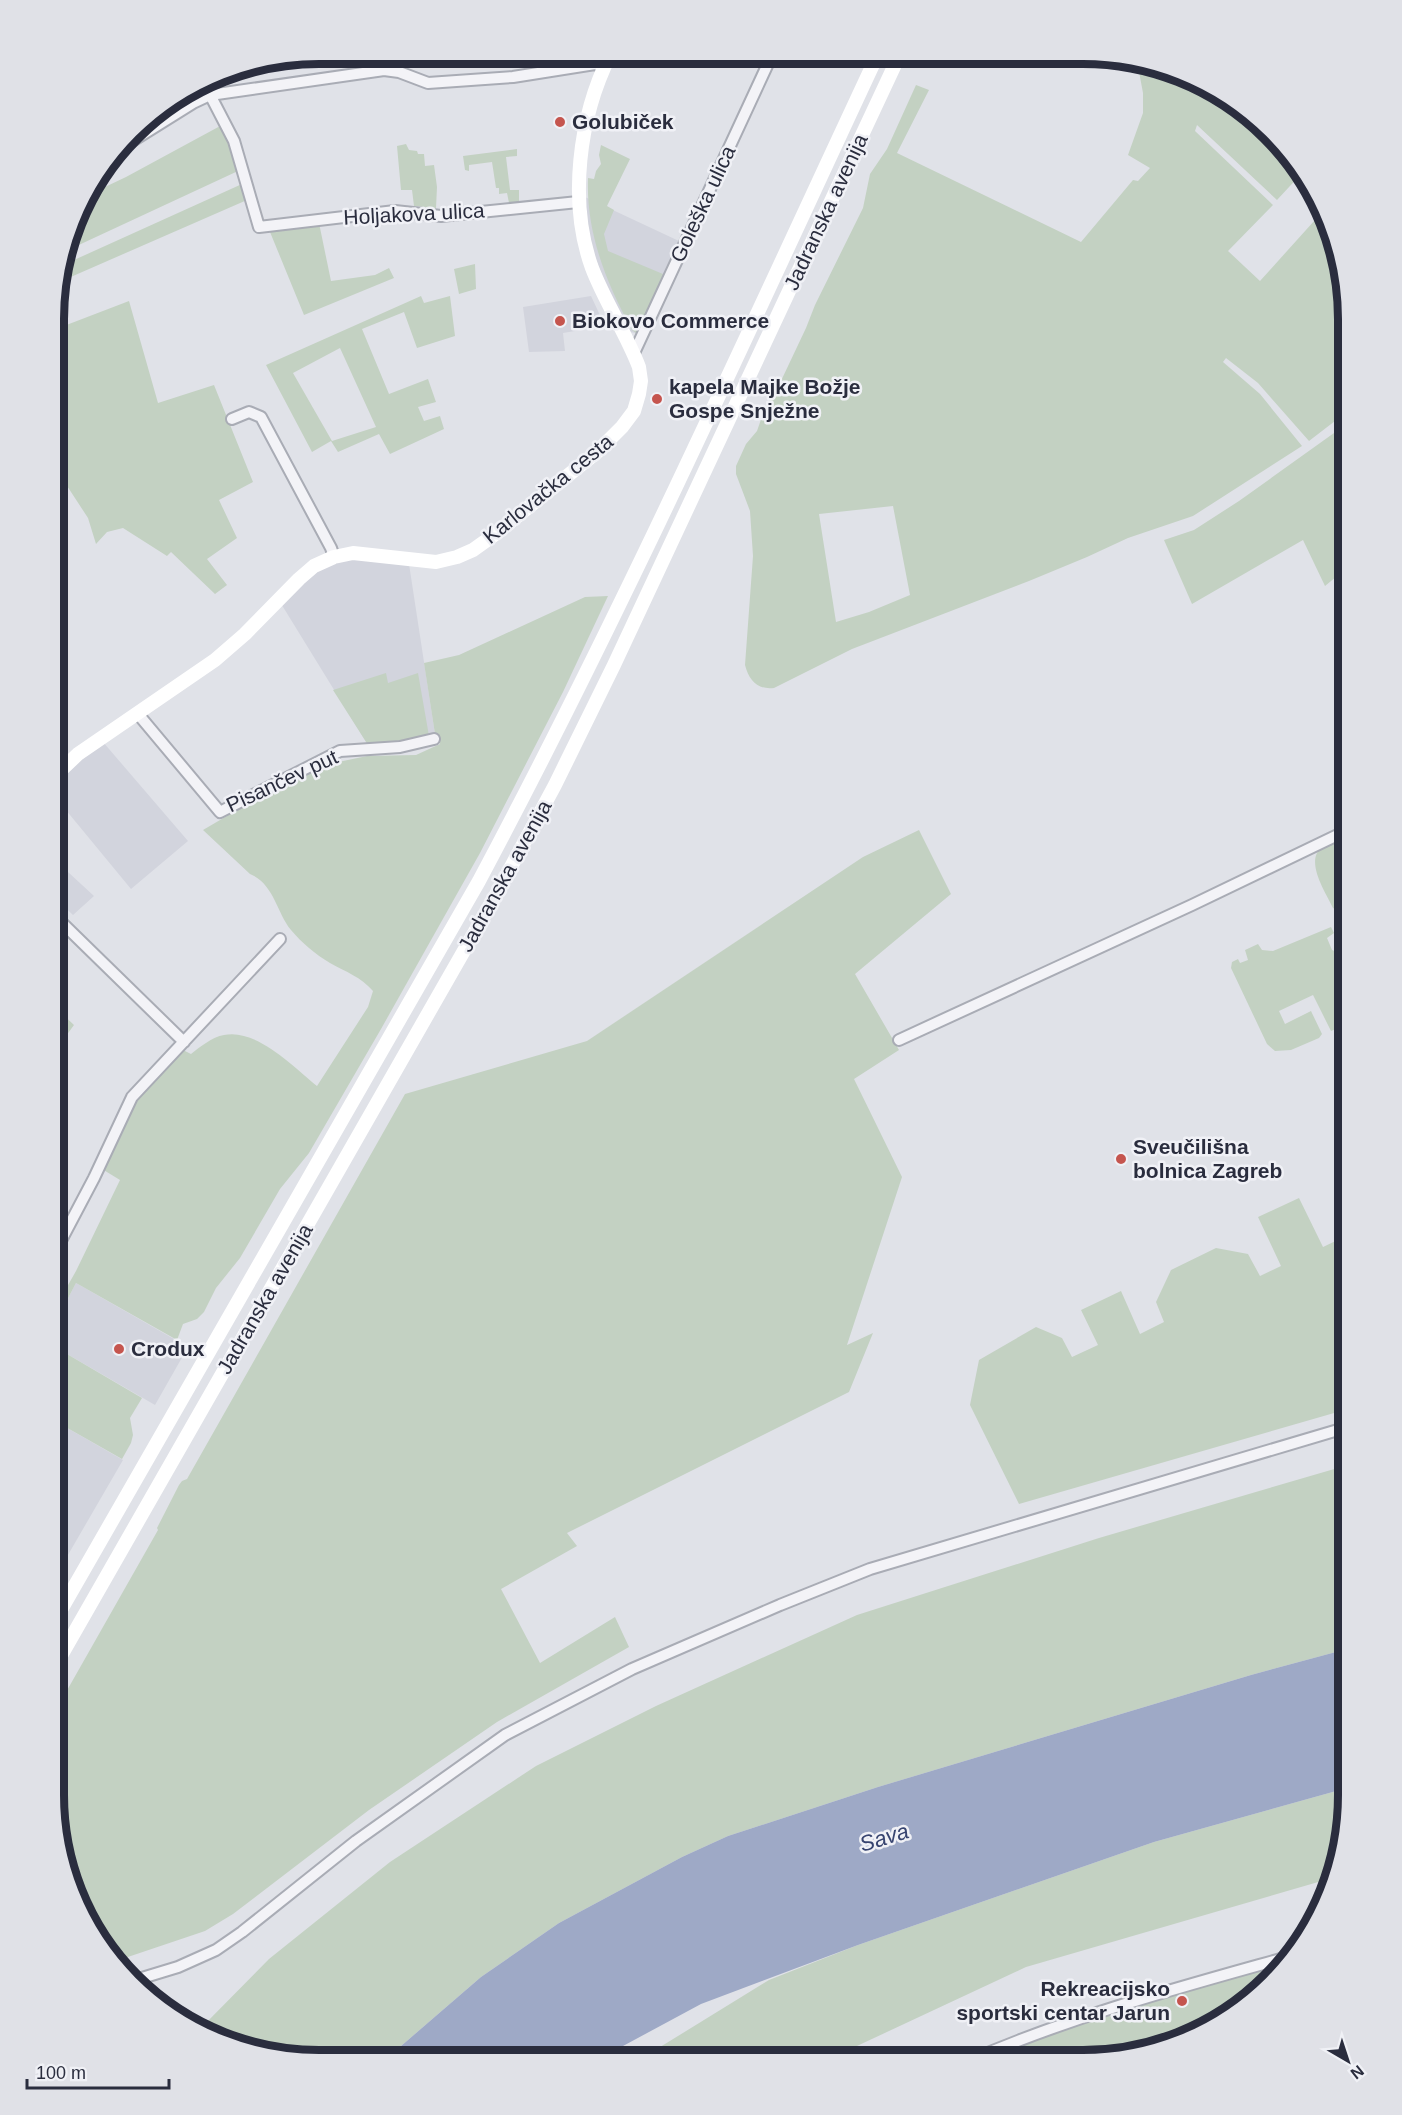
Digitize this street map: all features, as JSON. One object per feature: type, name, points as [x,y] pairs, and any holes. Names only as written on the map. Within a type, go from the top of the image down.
[{"type":"main road","name":"Karlovačka cesta","points":[[64,767],[78,754],[215,660],[314,566],[333,557],[353,553],[436,562],[473,550],[597,452],[622,427],[634,411],[639,394],[639,367],[593,269],[585,246],[578,202],[584,138],[606,64]]},
{"type":"main road","name":"Jadranska avenija","points":[[64,1605],[434,961],[538,770],[653,537],[873,64]]},
{"type":"main road","name":"Jadranska avenija","points":[[64,1651],[480,923],[555,785],[662,563],[895,64]]},
{"type":"street","points":[[147,132],[210,95],[384,70],[399,72],[428,83],[513,77],[595,64]]},
{"type":"street","name":"Goleška ulica","points":[[634,353],[768,64]]},
{"type":"street","name":"Holjakova ulica","points":[[208,90],[234,141],[259,227],[395,211],[441,216],[578,202]]},
{"type":"street","points":[[232,419],[249,412],[261,417],[331,548],[333,557]]},
{"type":"street","name":"Pisančev put","points":[[138,714],[220,812],[340,751],[400,747],[434,739]]},
{"type":"street","points":[[899,1040],[1338,835]]},
{"type":"street","points":[[64,925],[184,1042]]},
{"type":"street","points":[[64,1235],[132,1097],[280,939]]},
{"type":"street","points":[[141,1978],[216,1950],[356,1841],[505,1735],[632,1669],[870,1569],[1338,1430]]},
{"type":"street","points":[[997,2050],[1134,2000],[1277,1960]]},
{"type":"shaded area","points":[[585,197],[679,241],[641,328],[636,333],[629,332],[613,302],[595,258],[588,232]]},
{"type":"shaded area","points":[[591,296],[605,326],[563,333],[565,351],[529,352],[523,307]]},
{"type":"shaded area","points":[[349,557],[409,564],[435,734],[408,743],[368,745],[280,602],[305,577]]},
{"type":"shaded area","points":[[103,742],[188,841],[131,889],[64,808],[65,773]]},
{"type":"shaded area","points":[[64,868],[94,896],[73,915],[64,906]]},
{"type":"shaded area","points":[[76,1283],[188,1347],[155,1405],[64,1352],[64,1306]]},
{"type":"shaded area","points":[[64,1426],[123,1460],[64,1562]]},
{"type":"green space","points":[[1139,70],[1180,84],[1224,107],[1263,139],[1295,178],[1277,200],[1197,125],[1195,131],[1273,205],[1228,251],[1260,281],[1316,218],[1333,269],[1337,302],[1338,419],[1309,441],[1258,383],[1226,358],[1223,362],[1260,394],[1302,446],[1193,516],[1128,538],[1029,581],[852,649],[774,688],[758,686],[751,679],[745,665],[753,556],[750,511],[736,474],[736,466],[746,444],[757,431],[766,405],[780,383],[815,305],[863,208],[870,174],[887,149],[916,85],[929,90],[897,153],[1081,242],[1133,180],[1138,181],[1150,168],[1128,155],[1143,113],[1143,93]],"holes":[[[893,506],[910,595],[869,612],[836,622],[819,514]]]},
{"type":"green space","points":[[222,125],[230,140],[238,171],[75,247],[91,206],[101,189]]},
{"type":"green space","points":[[406,144],[409,150],[424,154],[425,166],[434,165],[437,187],[436,208],[414,206],[412,190],[401,190],[397,146]]},
{"type":"green space","points":[[601,145],[630,159],[607,206],[614,210],[604,234],[608,251],[663,274],[641,328],[636,333],[632,330],[606,275],[590,218],[588,178],[594,179],[601,164],[599,155]]},
{"type":"green space","points":[[517,149],[517,156],[506,157],[510,190],[519,190],[519,203],[509,203],[507,193],[499,194],[492,162],[469,165],[469,171],[465,170],[463,156]]},
{"type":"green space","points":[[242,184],[247,200],[68,278],[71,261]]},
{"type":"green space","points":[[319,223],[331,281],[375,275],[389,268],[394,278],[304,315],[270,232]]},
{"type":"green space","points":[[475,264],[476,289],[459,294],[454,269]]},
{"type":"green space","points":[[421,296],[424,303],[450,296],[455,336],[417,348],[404,312],[362,329],[389,394],[428,379],[436,402],[418,407],[424,421],[440,416],[444,429],[390,454],[379,434],[338,452],[331,441],[312,452],[266,365]],"holes":[[[340,348],[376,427],[332,441],[293,373]]]},
{"type":"green space","points":[[129,301],[158,403],[214,385],[253,482],[219,500],[237,538],[207,559],[227,585],[215,594],[171,552],[167,556],[123,528],[107,532],[96,544],[88,518],[64,481],[64,326]]},
{"type":"green space","points":[[1338,430],[1338,575],[1325,586],[1303,540],[1192,604],[1164,540],[1194,530],[1239,501]]},
{"type":"green space","points":[[608,596],[563,692],[480,853],[309,1153],[280,1189],[240,1258],[216,1288],[204,1312],[197,1319],[183,1324],[177,1340],[76,1283],[64,1306],[64,1292],[120,1180],[102,1169],[128,1111],[140,1094],[181,1049],[191,1054],[220,1036],[236,1034],[249,1037],[274,1051],[317,1086],[368,1007],[373,991],[358,978],[324,960],[304,944],[286,923],[264,884],[203,830],[324,765],[367,756],[416,755],[440,744],[435,734],[424,663],[459,655],[585,597]]},
{"type":"green space","points":[[386,673],[388,683],[418,673],[429,736],[408,743],[368,745],[333,690]]},
{"type":"green space","points":[[919,830],[951,894],[855,974],[899,1050],[854,1079],[902,1177],[847,1345],[873,1333],[849,1392],[567,1533],[577,1546],[501,1589],[540,1663],[615,1617],[629,1647],[497,1722],[369,1810],[233,1914],[205,1931],[123,1959],[107,1937],[91,1909],[78,1878],[69,1846],[64,1796],[64,1696],[158,1530],[179,1485],[187,1479],[405,1094],[587,1041],[863,857]]},
{"type":"green space","points":[[1338,840],[1338,911],[1333,908],[1316,868],[1317,853]]},
{"type":"green space","points":[[1331,927],[1334,933],[1327,938],[1332,950],[1338,953],[1338,1028],[1331,1031],[1313,995],[1279,1011],[1285,1024],[1311,1011],[1322,1034],[1319,1038],[1291,1050],[1275,1051],[1267,1044],[1231,968],[1232,962],[1238,959],[1240,963],[1248,960],[1245,950],[1258,944],[1262,950],[1273,951]]},
{"type":"green space","points":[[64,1016],[74,1025],[64,1039]]},
{"type":"green space","points":[[1299,1198],[1323,1247],[1338,1240],[1338,1412],[1019,1504],[970,1405],[979,1360],[1036,1327],[1062,1338],[1072,1357],[1098,1345],[1081,1310],[1121,1291],[1140,1334],[1164,1322],[1156,1302],[1171,1270],[1216,1248],[1248,1254],[1260,1276],[1281,1266],[1258,1217]]},
{"type":"green space","points":[[64,1352],[142,1398],[130,1418],[133,1435],[122,1459],[64,1426]]},
{"type":"green space","points":[[1338,1468],[1338,1651],[1251,1675],[878,1787],[728,1836],[682,1857],[559,1923],[481,1977],[396,2050],[302,2050],[269,2046],[237,2037],[205,2024],[269,1959],[390,1862],[536,1766],[656,1706],[857,1615],[1099,1538]]},
{"type":"green space","points":[[1338,1791],[1333,1846],[1323,1881],[1026,1967],[848,2050],[655,2050],[769,1980],[858,1945],[1154,1842]]},
{"type":"green space","name":"Rekreacijsko sportski centar Jarun","points":[[1283,1953],[1263,1976],[1224,2008],[1196,2024],[1165,2037],[1133,2046],[1100,2050],[983,2050],[1128,1997]]},
{"type":"water","name":"Sava","points":[[1338,1651],[1338,1791],[1154,1842],[858,1945],[701,2004],[616,2050],[396,2050],[481,1977],[559,1923],[682,1857],[728,1836],[878,1787],[1251,1675]]},
{"type":"place","name":"Golubiček","points":[[560,122]]},
{"type":"place","name":"Biokovo Commerce","points":[[560,321]]},
{"type":"place","name":"kapela Majke Božje Gospe Snježne","points":[[657,399]]},
{"type":"place","name":"Sveučilišna bolnica Zagreb","points":[[1121,1159]]},
{"type":"place","name":"Crodux","points":[[119,1349]]},
{"type":"place","name":"Rekreacijsko sportski centar Jarun","points":[[1182,2001]]}]
